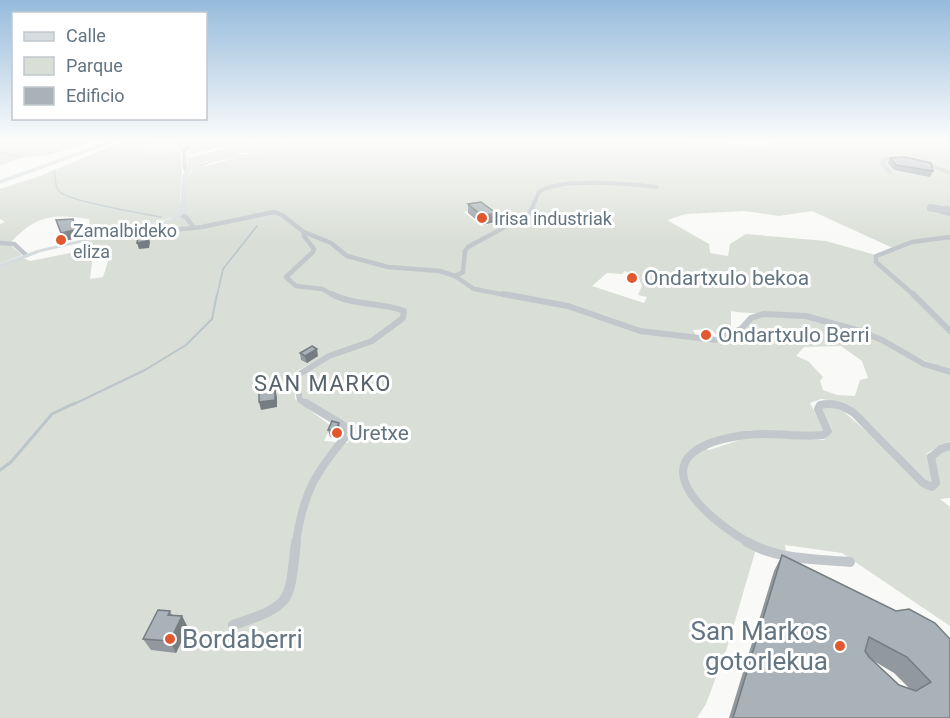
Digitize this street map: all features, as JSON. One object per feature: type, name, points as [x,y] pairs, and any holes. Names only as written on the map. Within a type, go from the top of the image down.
[{"type":"highway","points":[[0,180],[15,175]]},
{"type":"highway","points":[[0,180],[16,175]]},
{"type":"street","points":[[0,266],[26,255],[160,224],[180,215],[183,211],[185,175]]},
{"type":"street","points":[[455,276],[463,272],[465,251],[468,247],[529,214],[534,198],[546,187],[621,183],[657,187]]},
{"type":"street","points":[[950,209],[930,206],[929,209],[950,214]]},
{"type":"street","points":[[102,237],[194,228],[274,212],[282,215],[304,232],[331,243],[347,256],[388,267],[440,271],[455,276],[474,288],[490,293],[568,306],[640,331],[716,340],[741,329],[751,318],[763,314],[806,316],[860,331],[882,340],[924,364],[950,372]]},
{"type":"street","points":[[180,215],[186,217],[194,228]]},
{"type":"street","points":[[233,625],[261,616],[283,604],[290,591],[299,522],[308,489],[323,463],[347,435],[346,428],[341,424],[300,400],[296,379],[298,375],[336,353],[372,341],[403,318],[404,311],[393,305],[338,297],[321,288],[301,288],[288,282],[286,277],[314,249],[304,236],[304,232]]},
{"type":"street","points":[[950,237],[908,242],[890,247],[876,255],[876,262],[929,308],[950,331]]},
{"type":"street","points":[[0,243],[14,244],[26,255]]},
{"type":"street","points":[[850,562],[761,549],[713,518],[696,503],[684,486],[683,465],[688,457],[697,451],[745,435],[824,435],[828,431],[827,424],[818,410],[820,405],[827,402],[841,405],[854,413],[923,483],[932,487],[936,483],[931,458],[941,449],[950,446]]},
{"type":"green space","points":[[44,175],[182,175],[180,202],[187,200],[186,184],[190,175],[950,175],[950,370],[926,361],[870,333],[815,316],[800,314],[731,311],[731,330],[717,336],[711,329],[693,330],[697,337],[668,333],[666,337],[718,341],[743,330],[750,321],[756,318],[801,317],[860,332],[950,375],[950,441],[925,454],[950,449],[950,498],[940,499],[950,507],[950,626],[842,553],[785,545],[786,551],[761,546],[752,540],[744,545],[755,552],[728,645],[706,704],[697,718],[0,718],[0,268],[23,258],[30,261],[80,251],[89,241],[175,220],[172,218],[123,231],[121,226],[90,230],[89,219],[64,216],[44,219],[27,227],[9,244],[22,255],[0,264],[0,224],[5,222],[0,219],[0,189]],"holes":[[[482,208],[488,210],[499,222],[481,226],[464,212]],[[744,211],[779,216],[812,211],[895,249],[879,256],[826,241],[746,234],[730,244],[728,256],[710,253],[709,244],[667,220],[686,214]],[[111,252],[103,277],[90,279],[93,255]],[[625,271],[638,276],[642,286],[638,295],[647,297],[644,303],[592,286],[607,273],[622,274]],[[372,340],[369,344],[320,361],[300,377],[303,401],[350,428],[348,443],[324,441],[331,426],[295,399],[294,376],[297,371],[333,352]],[[841,346],[862,361],[868,378],[860,380],[855,396],[837,395],[823,390],[820,381],[823,377],[808,361],[796,356],[804,347]],[[821,399],[844,405],[863,418],[897,451],[888,450],[843,411],[827,406],[822,408],[832,429],[824,440],[760,436],[709,450],[699,445],[751,430],[820,433],[824,430],[810,403]]]},
{"type":"building","points":[[481,202],[496,213],[482,216],[468,204]]},
{"type":"building","points":[[73,219],[75,230],[61,233],[56,220]]},
{"type":"building","points":[[148,236],[147,241],[137,243],[138,237]]},
{"type":"building","points":[[312,346],[317,349],[305,356],[300,353]]},
{"type":"building","points":[[275,389],[275,400],[259,402],[259,392]]},
{"type":"building","points":[[332,421],[339,423],[335,430],[328,430]]},
{"type":"building","name":"San Markos gotorlekua","points":[[782,555],[896,611],[909,609],[935,623],[950,639],[950,718],[733,718]],"holes":[[[869,637],[907,657],[931,682],[916,691],[899,685],[869,657],[865,651]]]},
{"type":"building","points":[[158,610],[170,611],[168,615],[182,616],[170,641],[143,639]]},
{"type":"waterway","points":[[55,175],[57,187],[66,196],[161,217]]},
{"type":"waterway","points":[[217,296],[223,269],[257,226]]},
{"type":"waterway","points":[[72,405],[145,370],[186,345],[212,319],[217,294]]},
{"type":"waterway","points":[[0,470],[11,462],[52,414],[75,403]]},
{"type":"place","name":"Irisa industriak","points":[[482,218]]},
{"type":"place","name":"Zamalbideko eliza","points":[[61,240]]},
{"type":"place","name":"Ondartxulo bekoa","points":[[632,278]]},
{"type":"place","name":"Ondartxulo Berri","points":[[706,335]]},
{"type":"place","name":"Uretxe","points":[[337,433]]},
{"type":"place","name":"Bordaberri","points":[[170,639]]},
{"type":"place","name":"San Markos gotorlekua","points":[[840,646]]},
{"type":"district","name":"SAN MARKO","points":[[323,383]]}]
